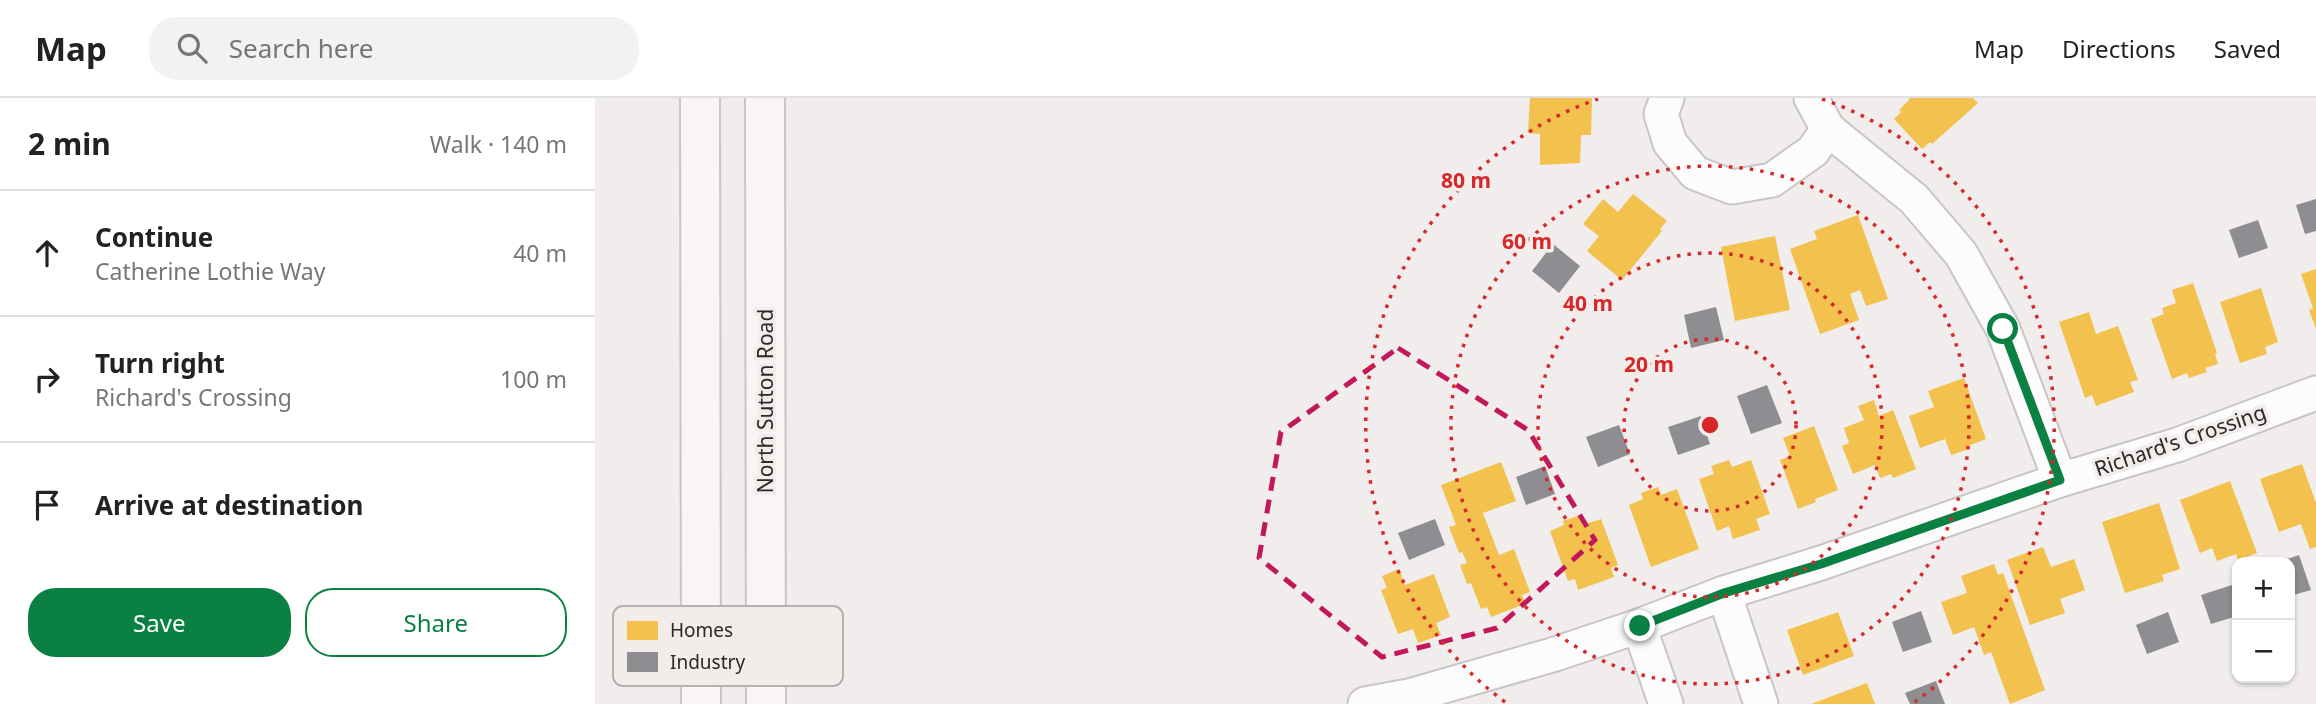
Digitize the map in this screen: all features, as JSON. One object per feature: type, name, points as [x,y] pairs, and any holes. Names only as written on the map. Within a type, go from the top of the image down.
[{"type":"main road","points":[[700,98],[701,606]]},
{"type":"main road","name":"North Sutton Road","points":[[765,98],[766,606]]},
{"type":"main road","points":[[701,686],[701,704]]},
{"type":"main road","name":"North Sutton Road","points":[[766,686],[766,704]]},
{"type":"street","points":[[1667,98],[1661,114],[1670,143],[1695,173],[1733,187],[1772,180],[1814,151],[1828,129]]},
{"type":"street","points":[[1811,98],[1828,129],[1914,199],[1961,254],[2003,329],[2060,480]]},
{"type":"street","name":"Richard's Crossing","points":[[1365,704],[1425,698],[1640,626],[1724,593],[1821,564],[2060,480],[2178,445],[2316,393]]},
{"type":"street","points":[[1724,593],[1761,704]]},
{"type":"street","points":[[1640,626],[1666,704]]},
{"type":"highlighted area","points":[[1398,348],[1528,430],[1595,540],[1497,628],[1382,657],[1259,558],[1281,432]]},
{"type":"building: Homes","points":[[1530,98],[1592,98],[1591,135],[1581,135],[1580,163],[1540,165],[1540,134],[1528,133]]},
{"type":"building: Homes","points":[[1908,98],[1973,98],[1978,103],[1932,144],[1930,142],[1922,149],[1894,119],[1910,99]]},
{"type":"building: Homes","points":[[1633,194],[1667,221],[1622,280],[1587,251],[1599,236],[1583,224],[1603,199],[1618,212]]},
{"type":"building: Homes","points":[[1858,215],[1888,299],[1866,306],[1860,290],[1850,294],[1859,320],[1820,334],[1790,249],[1817,239],[1814,231]]},
{"type":"building: Homes","points":[[1775,236],[1790,310],[1735,321],[1721,247]]},
{"type":"building: Homes","points":[[2316,269],[2316,329],[2309,310],[2313,308],[2301,274]]},
{"type":"building: Homes","points":[[2193,283],[2217,353],[2218,364],[2205,368],[2207,372],[2189,378],[2187,373],[2172,379],[2151,319],[2164,314],[2162,308],[2176,303],[2172,290]]},
{"type":"building: Homes","points":[[2261,288],[2278,342],[2265,347],[2267,354],[2240,363],[2220,302]]},
{"type":"building: Homes","points":[[2089,312],[2096,334],[2118,326],[2138,380],[2130,382],[2134,392],[2096,406],[2092,395],[2085,398],[2059,322]]},
{"type":"building: Homes","points":[[1964,378],[1986,439],[1951,455],[1945,439],[1920,448],[1909,416],[1934,407],[1928,391]]},
{"type":"building: Homes","points":[[1874,400],[1879,416],[1893,410],[1916,469],[1893,478],[1891,474],[1880,478],[1875,465],[1853,474],[1842,446],[1849,443],[1844,428],[1864,420],[1858,406]]},
{"type":"building: Homes","points":[[1814,426],[1838,490],[1798,509],[1780,460],[1790,456],[1783,438]]},
{"type":"building: Homes","points":[[1729,460],[1732,467],[1751,460],[1770,514],[1756,519],[1760,530],[1733,539],[1729,526],[1717,531],[1699,479],[1714,474],[1711,466]]},
{"type":"building: Homes","points":[[1501,462],[1516,501],[1483,513],[1499,555],[1514,549],[1530,592],[1522,595],[1525,604],[1491,617],[1487,607],[1481,609],[1471,583],[1467,584],[1460,565],[1467,563],[1462,552],[1459,553],[1449,527],[1456,525],[1441,485]]},
{"type":"building: Homes","points":[[2302,464],[2316,503],[2316,547],[2310,549],[2301,524],[2279,532],[2260,479]]},
{"type":"building: Homes","points":[[2230,481],[2257,553],[2246,557],[2237,557],[2236,554],[2217,561],[2212,548],[2200,553],[2180,500]]},
{"type":"building: Homes","points":[[1658,487],[1661,495],[1677,489],[1699,549],[1651,567],[1629,505],[1643,499],[1641,493]]},
{"type":"building: Homes","points":[[2159,503],[2180,569],[2162,575],[2164,581],[2125,593],[2102,522]]},
{"type":"building: Homes","points":[[1580,515],[1583,525],[1601,519],[1618,565],[1611,568],[1614,577],[1578,590],[1575,579],[1568,581],[1550,531],[1564,525],[1563,521]]},
{"type":"building: Homes","points":[[2043,547],[2051,567],[2074,559],[2085,590],[2060,599],[2065,613],[2030,625],[2007,560]]},
{"type":"building: Homes","points":[[1994,564],[1998,575],[2003,573],[2045,690],[2010,704],[1991,652],[1984,655],[1974,627],[1953,635],[1941,602],[1967,593],[1961,576]]},
{"type":"building: Homes","points":[[1399,569],[1405,585],[1434,574],[1450,617],[1436,623],[1441,635],[1418,643],[1413,629],[1398,634],[1381,590],[1387,588],[1382,576]]},
{"type":"building: Homes","points":[[1838,612],[1854,656],[1803,675],[1787,630]]},
{"type":"building: Homes","points":[[1867,683],[1875,704],[1811,704]]},
{"type":"building: Industry","points":[[2316,199],[2316,231],[2305,234],[2296,205]]},
{"type":"building: Industry","points":[[2258,220],[2268,248],[2239,258],[2229,230]]},
{"type":"building: Industry","points":[[1553,244],[1580,266],[1559,293],[1532,271]]},
{"type":"building: Industry","points":[[1716,307],[1724,340],[1691,348],[1684,315]]},
{"type":"building: Industry","points":[[1767,385],[1782,423],[1751,434],[1737,396]]},
{"type":"building: Industry","points":[[1701,416],[1710,444],[1678,455],[1668,427]]},
{"type":"building: Industry","points":[[1619,425],[1630,454],[1598,467],[1586,437]]},
{"type":"building: Industry","points":[[1545,466],[1555,494],[1526,505],[1516,477]]},
{"type":"building: Industry","points":[[1435,519],[1445,545],[1409,560],[1398,533]]},
{"type":"building: Industry","points":[[2299,555],[2311,590],[2295,595],[2295,557]]},
{"type":"building: Industry","points":[[2232,585],[2232,618],[2211,624],[2201,595]]},
{"type":"building: Industry","points":[[1921,611],[1932,642],[1903,652],[1892,622]]},
{"type":"building: Industry","points":[[2168,612],[2179,642],[2147,654],[2136,625]]},
{"type":"building: Industry","points":[[1936,681],[1945,704],[1910,704],[1905,693]]},
{"type":"route","points":[[1640,626],[1724,593],[1821,564],[2060,480],[2003,329]]}]
